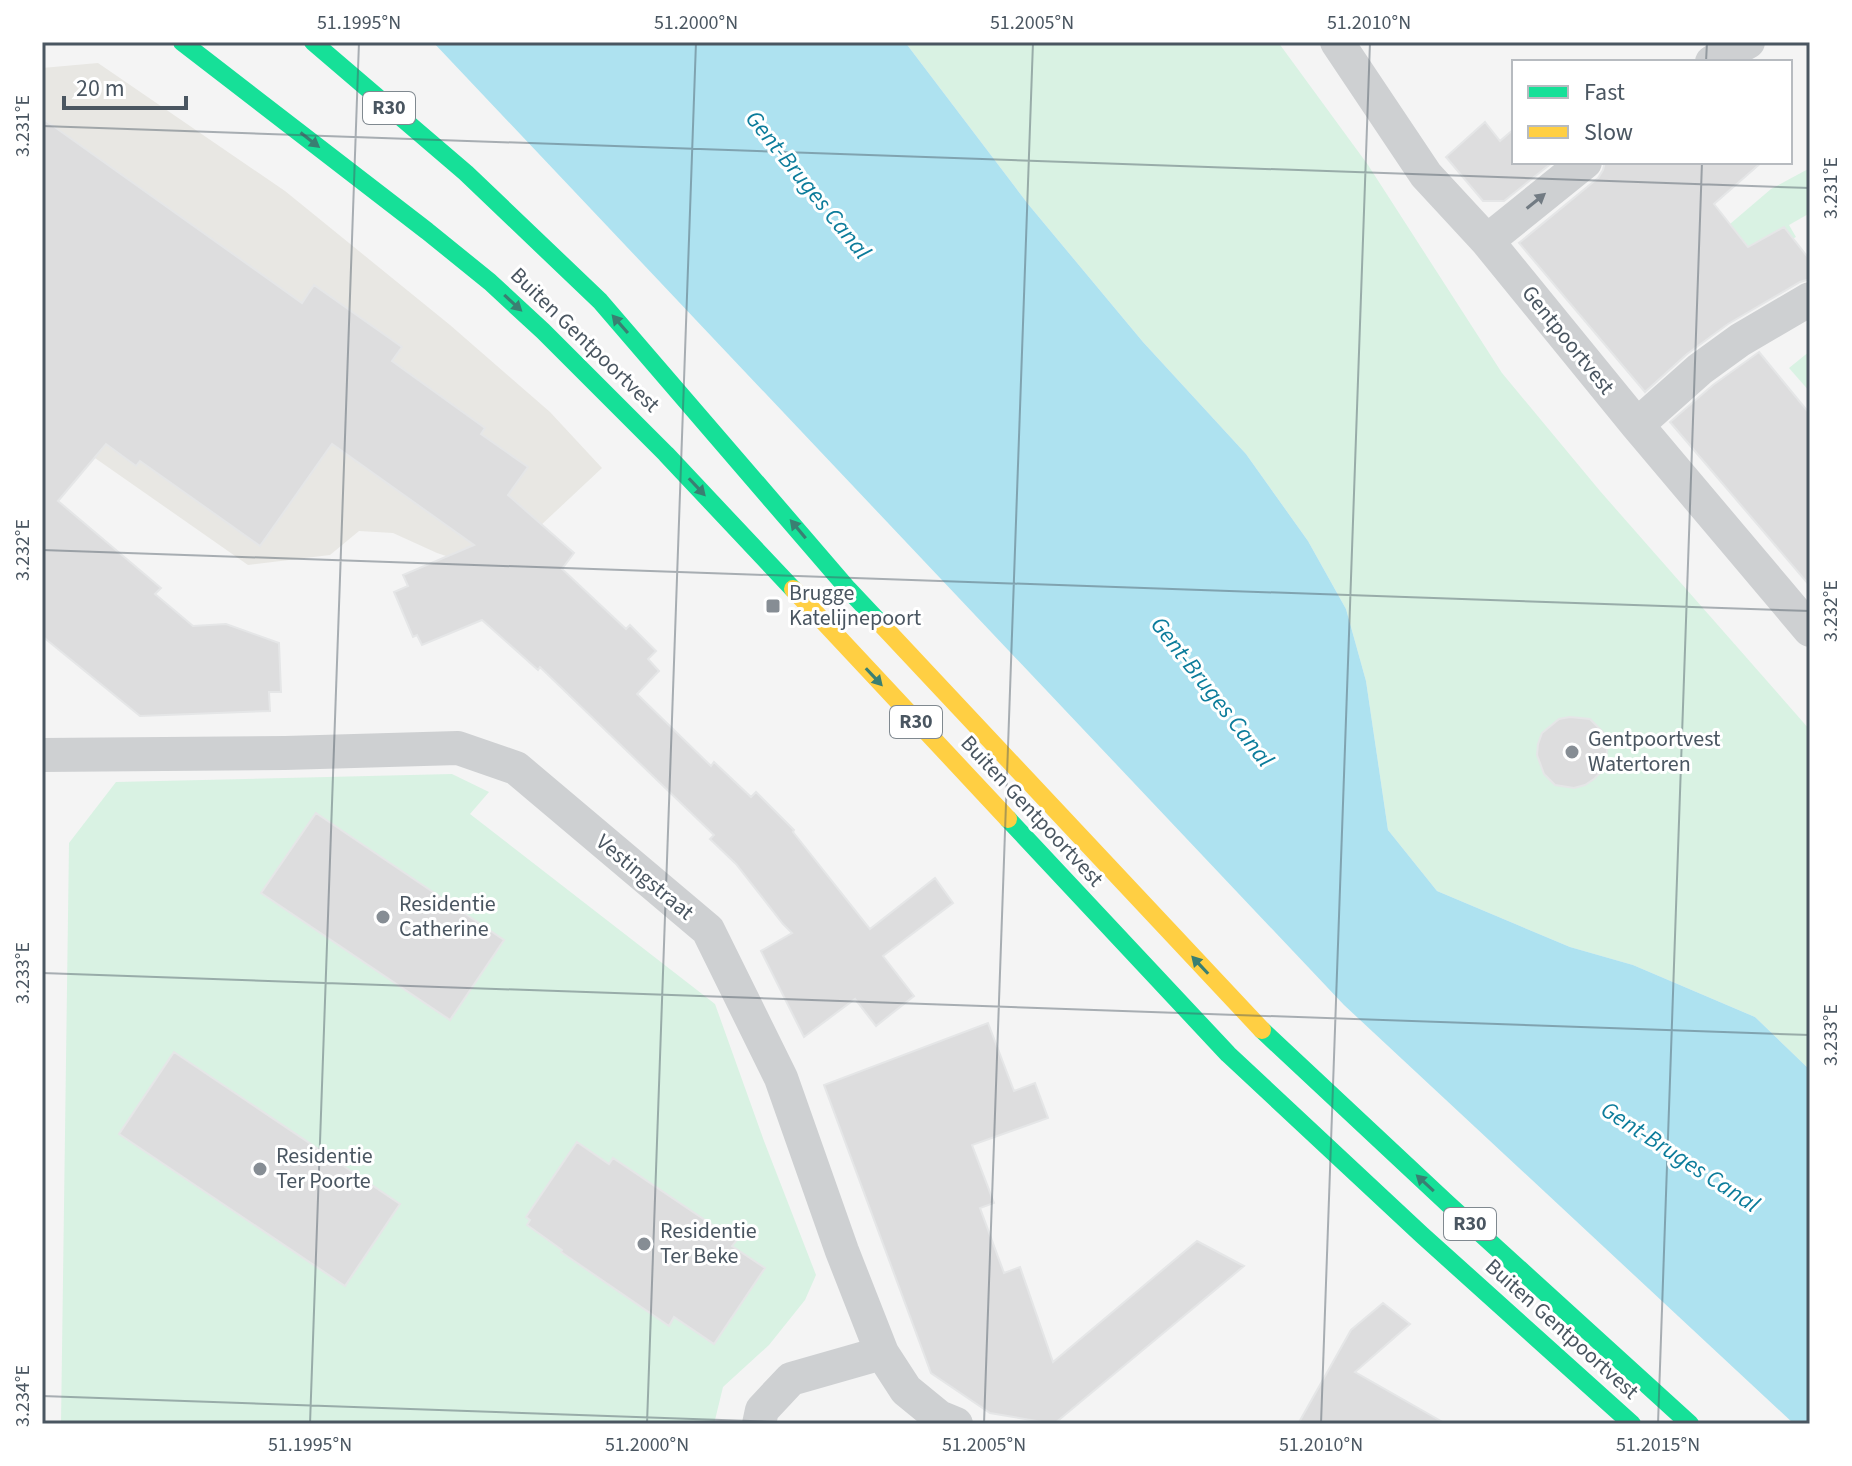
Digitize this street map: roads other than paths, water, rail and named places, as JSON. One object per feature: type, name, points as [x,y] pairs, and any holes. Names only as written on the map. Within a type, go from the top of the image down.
[{"type":"main road","name":"Buiten Gentpoortvest","points":[[182,42],[437,239],[543,331],[666,454],[1228,1054],[1422,1235],[1632,1424]]},
{"type":"main road","name":"Buiten Gentpoortvest","points":[[313,42],[466,173],[600,301],[848,589],[1253,1022],[1690,1424]]},
{"type":"street","name":"Gentpoortvest","points":[[1337,42],[1426,175],[1487,241],[1810,630]]},
{"type":"street","points":[[1716,60],[1748,42]]},
{"type":"street","points":[[1487,241],[1583,164]]},
{"type":"street","points":[[1637,425],[1700,369],[1740,340],[1810,299]]},
{"type":"street","name":"Vestingstraat","points":[[42,755],[458,748],[516,768],[708,930],[781,1078],[882,1353],[906,1390],[939,1417],[956,1424]]},
{"type":"street","points":[[759,1424],[762,1410],[791,1379],[882,1353]]},
{"type":"water","name":"Gent-Bruges Canal","points":[[433,42],[905,42],[1028,204],[1143,342],[1246,454],[1308,541],[1346,609],[1366,681],[1388,830],[1437,891],[1570,947],[1633,965],[1755,1017],[1810,1070],[1810,1424],[1794,1424],[1344,1005]]},
{"type":"place","name":"Brugge Katelijnepoort","points":[[773,606]]},
{"type":"place","name":"Gentpoortvest Watertoren","points":[[1572,752]]},
{"type":"place","name":"Residentie Catherine","points":[[383,917]]},
{"type":"place","name":"Residentie Ter Poorte","points":[[260,1169]]},
{"type":"place","name":"Residentie Ter Beke","points":[[644,1244]]}]
